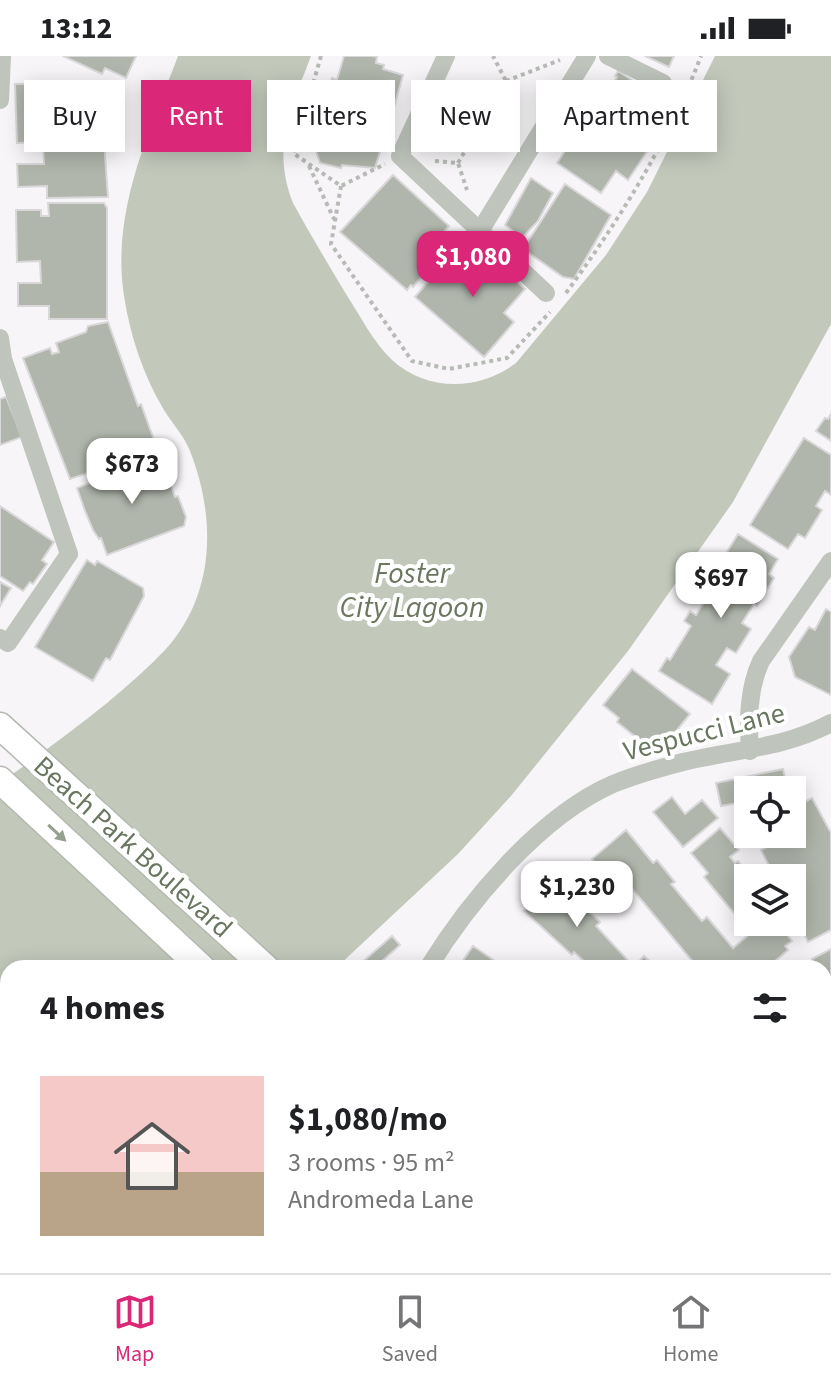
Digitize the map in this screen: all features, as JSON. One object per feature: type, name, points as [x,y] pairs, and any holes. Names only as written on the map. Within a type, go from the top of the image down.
[{"type":"main road","name":"Beach Park Boulevard","points":[[0,726],[257,960]]},
{"type":"main road","name":"Beach Park Boulevard","points":[[0,780],[193,960]]},
{"type":"street","points":[[0,100],[2,56]]},
{"type":"street","points":[[446,56],[400,156],[553,296]]},
{"type":"street","points":[[480,231],[587,56]]},
{"type":"street","points":[[608,56],[657,80]]},
{"type":"street","points":[[0,338],[3,359],[69,554],[8,643],[0,638]]},
{"type":"street","points":[[750,751],[748,726],[755,676],[761,661],[831,561]]},
{"type":"street","name":"Vespucci Lane","points":[[434,960],[463,918],[509,863],[559,817],[611,785],[655,769],[750,751],[802,737],[831,723]]},
{"type":"path","points":[[321,56],[293,153],[341,186]]},
{"type":"path","points":[[493,56],[505,80]]},
{"type":"path","points":[[509,80],[571,56]]},
{"type":"path","points":[[553,296],[615,226],[685,99],[701,56]]},
{"type":"path","points":[[458,163],[464,152]]},
{"type":"path","points":[[341,186],[400,156]]},
{"type":"path","points":[[308,163],[335,221]]},
{"type":"path","points":[[341,186],[331,244],[412,361],[449,369],[507,358],[550,312]]},
{"type":"water","name":"Foster City Lagoon","points":[[178,56],[311,56],[302,80],[267,80],[267,152],[284,152],[287,183],[293,203],[385,353],[421,378],[453,384],[470,383],[486,379],[516,363],[606,255],[647,192],[667,152],[717,152],[717,80],[703,80],[715,56],[831,56],[831,324],[733,502],[628,651],[511,796],[458,854],[345,960],[0,960],[0,783],[107,703],[165,650],[182,628],[202,580],[207,528],[198,476],[187,445],[156,397],[138,354],[124,296],[121,264],[123,233],[142,152],[251,152],[251,80],[169,80]]},
{"type":"building","points":[[63,56],[136,56],[126,78],[105,68],[102,74]]},
{"type":"building","points":[[344,56],[377,57],[376,63],[384,65],[383,69],[403,75],[395,103],[395,80],[337,80]]},
{"type":"building","points":[[645,56],[674,56],[669,67]]},
{"type":"building","points":[[618,71],[632,80],[615,80]]},
{"type":"building","points":[[15,84],[24,84],[24,143],[17,143]]},
{"type":"building","points":[[43,152],[105,152],[108,197],[47,198],[47,186],[18,187],[17,164],[44,164]]},
{"type":"building","points":[[316,152],[380,152],[375,168],[342,165],[341,168],[320,163]]},
{"type":"building","points":[[564,152],[647,152],[628,180],[616,171],[601,193],[557,163]]},
{"type":"building","points":[[393,175],[449,226],[429,249],[438,257],[407,290],[340,232]]},
{"type":"building","points":[[531,178],[553,193],[538,221],[522,238],[505,225]]},
{"type":"building","points":[[565,184],[611,215],[574,279],[563,277],[523,249]]},
{"type":"building","points":[[48,203],[104,203],[107,208],[107,319],[49,319],[49,306],[18,306],[18,283],[41,283],[40,261],[17,262],[16,210],[41,210],[41,216],[49,216]]},
{"type":"building","points":[[477,244],[525,289],[504,313],[514,322],[484,357],[415,297],[446,261],[456,269]]},
{"type":"building","points":[[108,322],[158,451],[116,467],[115,464],[70,479],[23,358],[50,348],[52,354],[59,352],[56,343],[86,332],[88,326]]},
{"type":"building","points":[[6,397],[22,437],[0,445],[0,399]]},
{"type":"building","points":[[831,414],[831,441],[816,431]]},
{"type":"building","points":[[804,438],[831,455],[831,495],[825,491],[816,506],[822,510],[805,538],[798,534],[788,549],[750,525]]},
{"type":"building","points":[[154,457],[161,458],[175,497],[178,496],[186,517],[184,526],[107,555],[101,538],[93,530],[77,488]]},
{"type":"building","points":[[0,506],[54,542],[42,560],[47,564],[33,584],[30,582],[23,591],[0,576]]},
{"type":"building","points":[[738,534],[778,559],[769,574],[774,578],[742,623],[751,629],[736,653],[727,648],[716,665],[730,674],[712,704],[659,671],[667,658],[670,660],[691,626],[684,621],[690,611],[696,615],[717,581],[711,578]]},
{"type":"building","points":[[87,560],[95,565],[97,561],[143,588],[144,596],[110,660],[106,658],[93,681],[35,647]]},
{"type":"building","points":[[0,582],[11,588],[0,606]]},
{"type":"building","points":[[826,609],[831,612],[831,695],[795,677],[789,657],[809,627],[815,630]]},
{"type":"building","points":[[632,669],[690,714],[669,740],[664,736],[653,751],[617,722],[619,718],[603,705]]},
{"type":"building","points":[[783,769],[785,776],[750,776]]},
{"type":"building","points":[[734,779],[734,804],[721,806],[716,783]]},
{"type":"building","points":[[672,797],[685,814],[702,800],[718,818],[683,847],[653,812]]},
{"type":"building","points":[[812,798],[831,833],[831,930],[808,942],[805,936],[806,864],[768,864],[761,850],[806,848],[806,801]]},
{"type":"building","points":[[720,828],[734,848],[739,850],[730,857],[740,864],[734,864],[734,913],[704,877],[708,873],[691,853]]},
{"type":"building","points":[[626,830],[653,863],[657,860],[675,882],[671,884],[702,921],[707,917],[733,948],[747,936],[788,936],[792,941],[785,946],[788,950],[776,960],[691,960],[629,885],[620,893],[592,859]]},
{"type":"building","points":[[554,879],[600,922],[596,926],[628,960],[582,960],[574,952],[572,955],[524,911]]},
{"type":"building","points":[[392,936],[400,945],[383,960],[365,960]]},
{"type":"building","points":[[473,946],[493,960],[463,960]]},
{"type":"building","points":[[831,949],[831,960],[812,959]]}]
